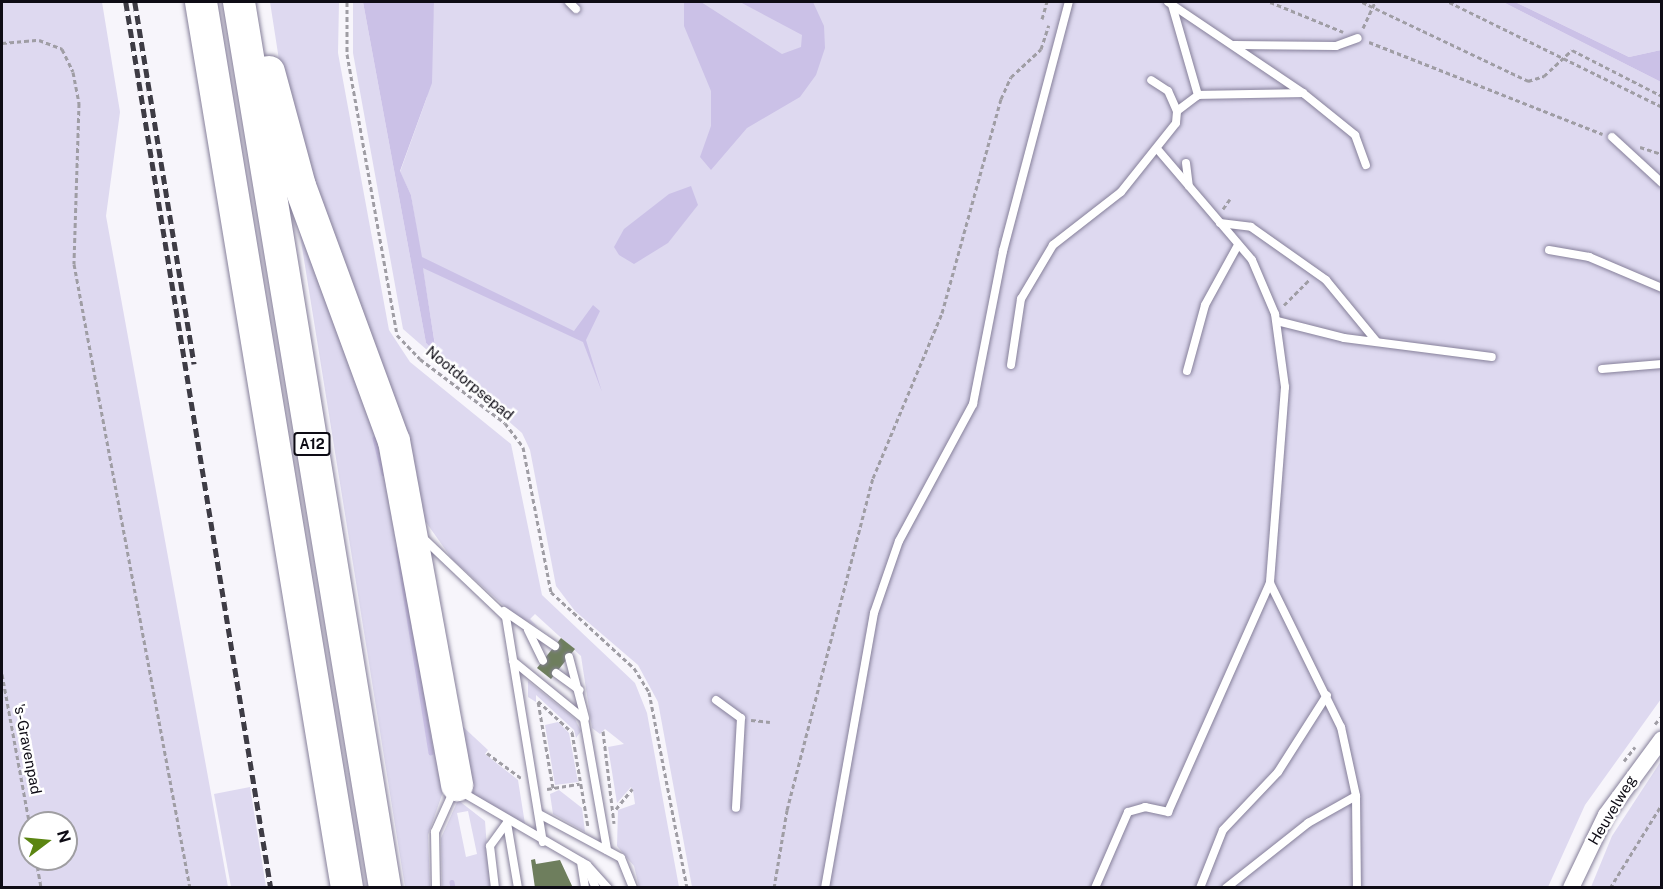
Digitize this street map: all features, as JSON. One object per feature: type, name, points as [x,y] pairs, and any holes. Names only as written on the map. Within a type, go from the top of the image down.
[{"type":"highway","name":"A12","points":[[201,2],[346,888]]},
{"type":"highway","name":"A12","points":[[239,2],[385,888]]},
{"type":"highway","points":[[250,2],[300,186],[387,417],[412,526],[457,785]]},
{"type":"street","name":"Heuvelweg","points":[[1571,888],[1606,815],[1662,739]]},
{"type":"lane","points":[[569,2],[576,9]]},
{"type":"lane","points":[[825,888],[874,613],[899,541],[973,404],[1003,251],[1069,2]]},
{"type":"lane","points":[[1170,3],[1303,93],[1354,135],[1366,165]]},
{"type":"lane","points":[[1170,3],[1198,95]]},
{"type":"lane","points":[[1234,45],[1336,46],[1358,38]]},
{"type":"lane","points":[[1150,80],[1168,92],[1177,111]]},
{"type":"lane","points":[[1011,365],[1021,299],[1053,245],[1121,192],[1159,151],[1177,111],[1198,95],[1303,93]]},
{"type":"lane","points":[[1612,138],[1662,183]]},
{"type":"lane","points":[[1095,888],[1128,812],[1145,807],[1168,812],[1269,583],[1285,387],[1276,317],[1269,292],[1239,245],[1159,151]]},
{"type":"lane","points":[[1186,163],[1190,188]]},
{"type":"lane","points":[[1220,223],[1251,227],[1315,273],[1377,342]]},
{"type":"lane","points":[[1187,371],[1205,305],[1239,245]]},
{"type":"lane","points":[[1549,250],[1589,256],[1662,288]]},
{"type":"lane","points":[[1276,317],[1377,342],[1491,357]]},
{"type":"lane","points":[[1602,369],[1662,364]]},
{"type":"lane","points":[[412,526],[496,605],[528,630],[555,646]]},
{"type":"lane","points":[[1269,583],[1341,727],[1356,796],[1357,888]]},
{"type":"lane","points":[[496,605],[506,617],[543,842]]},
{"type":"lane","points":[[528,630],[543,662]]},
{"type":"lane","points":[[569,657],[582,700],[607,850]]},
{"type":"lane","points":[[513,661],[579,713],[587,731]]},
{"type":"lane","points":[[556,673],[578,688],[582,700]]},
{"type":"lane","points":[[1200,888],[1223,830],[1278,772],[1327,695]]},
{"type":"lane","points":[[716,700],[741,718],[736,808]]},
{"type":"lane","points":[[436,888],[435,832],[457,785],[467,799],[581,862],[608,888]]},
{"type":"lane","points":[[1226,888],[1308,823],[1356,796]]},
{"type":"lane","points":[[539,814],[607,850],[628,867],[633,888]]},
{"type":"lane","points":[[495,888],[490,846],[507,823]]},
{"type":"lane","points":[[507,823],[518,888]]},
{"type":"lane","points":[[581,862],[585,888]]},
{"type":"lane","points":[[581,862],[596,888]]},
{"type":"path","name":"Nootdorpsepad","points":[[347,2],[347,54],[397,335],[420,359],[505,423],[523,447],[552,592],[634,668],[654,708],[687,888]]},
{"type":"path","points":[[1042,19],[1047,2]]},
{"type":"path","points":[[1270,2],[1612,138]]},
{"type":"path","points":[[1362,2],[1528,81],[1544,76],[1572,50],[1662,96]]},
{"type":"path","points":[[1358,38],[1375,2]]},
{"type":"path","points":[[1449,2],[1660,106],[1662,112]]},
{"type":"path","points":[[774,888],[788,810],[873,478],[942,313],[1001,99],[1011,77],[1041,50],[1050,21]]},
{"type":"path","points":[[2,43],[39,40],[62,49],[73,72],[79,103],[74,264],[190,888]]},
{"type":"path","points":[[1276,317],[1315,273]]},
{"type":"path","name":"'s-Gravenpad","points":[[2,674],[27,811]]},
{"type":"path","points":[[553,788],[538,701],[572,732],[590,841]]},
{"type":"path","points":[[741,718],[770,722]]},
{"type":"path","points":[[615,809],[632,789]]},
{"type":"path","points":[[1610,888],[1662,804]]},
{"type":"path","points":[[38,871],[41,888]]},
{"type":"shaded area","points":[[2,2],[102,2],[120,112],[106,216],[228,887],[2,888]]},
{"type":"shaded area","points":[[270,2],[339,2],[338,53],[389,330],[410,362],[511,444],[542,595],[635,683],[647,713],[679,887],[639,887],[634,866],[617,846],[618,810],[635,804],[633,791],[631,787],[617,803],[608,747],[624,744],[605,729],[600,734],[592,728],[581,656],[535,614],[530,619],[538,627],[513,614],[452,559],[423,518],[286,105]]},
{"type":"shaded area","points":[[353,2],[363,2],[426,343],[436,351],[411,195],[400,172],[427,97],[434,2],[1503,2],[1661,82],[1661,699],[1585,805],[1548,887],[692,887],[658,702],[638,665],[575,611],[556,586],[530,450],[522,433],[403,329],[353,53]]},
{"type":"shaded area","points":[[363,2],[434,2],[432,83],[400,171],[411,195],[422,257],[574,331],[593,305],[600,311],[586,340],[602,392],[583,342],[423,268],[436,352],[426,343]]},
{"type":"shaded area","points":[[684,2],[701,2],[782,54],[801,47],[802,35],[740,2],[813,2],[824,26],[825,48],[816,75],[800,97],[747,128],[711,170],[700,157],[711,126],[711,91],[684,26]]},
{"type":"shaded area","points":[[1503,2],[1515,2],[1629,57],[1661,50],[1661,82]]},
{"type":"shaded area","points":[[1515,2],[1661,2],[1661,50],[1629,57]]},
{"type":"shaded area","points":[[292,185],[366,373],[445,786],[428,835],[430,887],[405,887]]},
{"type":"shaded area","points":[[691,186],[698,205],[668,243],[634,264],[619,255],[614,247],[624,229],[669,194]]},
{"type":"shaded area","points":[[431,557],[460,724],[488,750],[485,754],[518,780],[525,824],[470,794]]},
{"type":"shaded area","points":[[528,681],[575,719],[581,731],[576,738],[574,730],[536,695],[536,702],[528,697]]},
{"type":"shaded area","points":[[558,722],[569,733],[578,782],[555,785],[545,725]]},
{"type":"shaded area","points":[[1661,761],[1661,887],[1591,887],[1612,836]]},
{"type":"shaded area","points":[[250,787],[266,887],[231,887],[214,794]]},
{"type":"shaded area","points":[[559,790],[582,808],[585,832],[553,814],[550,794]]},
{"type":"shaded area","points":[[458,800],[485,821],[490,887],[442,887],[441,838]],"holes":[[[468,811],[477,854],[466,857],[457,813]]]},
{"type":"building","points":[[561,638],[575,649],[551,679],[537,668]]},
{"type":"building","points":[[535,859],[536,864],[560,860],[573,888],[535,888],[531,860]]},
{"type":"waterway","points":[[375,438],[384,473]]},
{"type":"waterway","points":[[398,549],[431,752]]},
{"type":"waterway","points":[[452,882],[453,888]]},
{"type":"railway","points":[[126,2],[271,888]]},
{"type":"railway","points":[[135,2],[194,364]]}]
